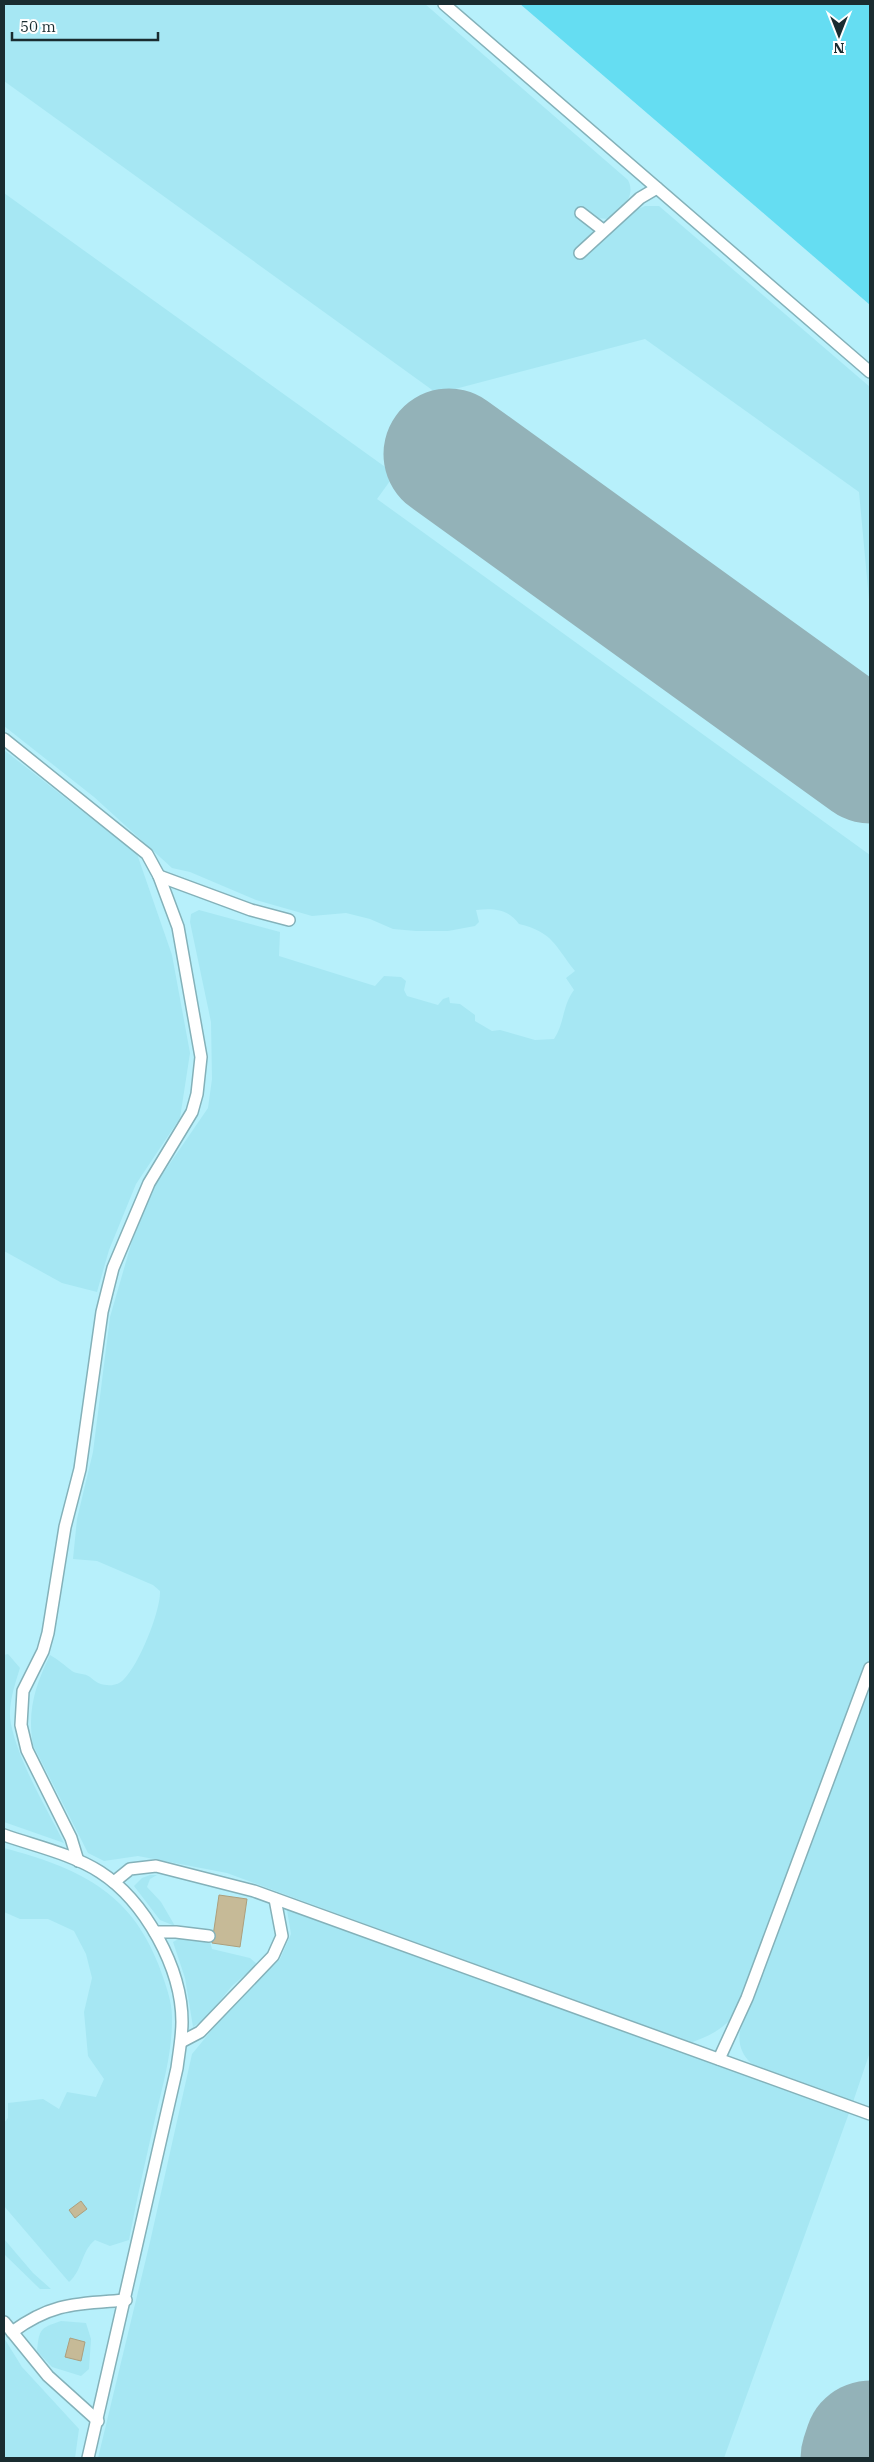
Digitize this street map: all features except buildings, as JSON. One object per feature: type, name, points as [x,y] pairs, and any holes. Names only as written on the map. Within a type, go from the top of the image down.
[{"type":"lane","points":[[444,4],[870,372]]},
{"type":"lane","points":[[580,253],[640,198],[657,188]]},
{"type":"lane","points":[[582,212],[603,230]]},
{"type":"lane","points":[[4,739],[147,854],[158,876],[178,927],[201,1056],[197,1094],[192,1112],[149,1183],[113,1268],[102,1312],[80,1469],[65,1527],[48,1633],[43,1651],[23,1691],[21,1702],[21,1725],[27,1750],[71,1838],[78,1861]]},
{"type":"lane","points":[[158,876],[251,910],[289,920]]},
{"type":"lane","points":[[719,2060],[748,1998],[870,1668]]},
{"type":"lane","points":[[4,1835],[78,1861],[114,1882],[146,1917],[155,1932],[172,1971],[182,2020],[177,2068],[126,2300],[88,2458]]},
{"type":"lane","points":[[114,1882],[130,1869],[156,1866],[215,1879],[870,2114]]},
{"type":"lane","points":[[181,2042],[200,2032],[273,1956],[282,1936],[275,1899]]},
{"type":"lane","points":[[155,1932],[176,1932],[209,1936]]},
{"type":"lane","points":[[12,2332],[34,2316],[67,2304],[126,2300]]},
{"type":"lane","points":[[4,2322],[48,2376],[98,2421]]},
{"type":"shaded area","points":[[4,4],[520,4],[870,305],[870,2458],[4,2458]]},
{"type":"shaded area","points":[[4,4],[425,4],[628,180],[630,186],[629,198],[608,219],[596,218],[584,207],[576,215],[594,230],[593,234],[576,251],[582,259],[638,209],[645,206],[659,206],[870,387],[870,610],[859,492],[645,339],[455,389],[435,392],[4,81]]},
{"type":"shaded area","points":[[520,4],[870,4],[870,305]]},
{"type":"shaded area","points":[[4,193],[395,474],[377,499],[870,855],[870,1658],[739,2008],[724,2026],[690,2043],[227,1873],[138,1856],[104,1861],[88,1853],[33,1745],[31,1721],[36,1688],[50,1655],[72,1671],[88,1676],[99,1684],[114,1685],[122,1681],[136,1662],[148,1637],[157,1611],[160,1591],[153,1585],[97,1561],[73,1559],[77,1519],[93,1452],[110,1317],[132,1241],[153,1188],[208,1108],[212,1079],[211,1022],[190,922],[191,914],[199,910],[280,932],[279,956],[375,986],[384,976],[401,977],[406,981],[404,990],[407,996],[438,1005],[443,999],[449,997],[450,1003],[460,1004],[475,1015],[475,1021],[492,1031],[500,1030],[535,1040],[554,1039],[558,1033],[567,1002],[574,990],[566,978],[575,971],[552,941],[539,931],[519,924],[505,912],[489,909],[476,910],[479,922],[475,926],[448,931],[393,929],[370,919],[346,913],[312,916],[256,900],[190,872],[172,868],[94,797],[4,726]]},
{"type":"shaded area","points":[[4,750],[137,854],[172,955],[190,1053],[180,1118],[136,1184],[109,1250],[97,1292],[62,1283],[4,1251]]},
{"type":"shaded area","points":[[8,1654],[20,1668],[10,1710],[15,1739],[34,1785],[64,1843],[4,1822],[4,1655]]},
{"type":"shaded area","points":[[870,1688],[870,2052],[853,2102],[784,2079],[759,2068],[745,2056],[741,2048],[739,2035]]},
{"type":"shaded area","points":[[4,1848],[30,1855],[77,1874],[98,1886],[117,1901],[133,1919],[147,1940],[159,1966],[171,2007],[172,2032],[167,2066],[129,2240],[110,2246],[95,2240],[90,2244],[77,2272],[69,2282],[4,2206],[4,2123],[8,2118],[8,2103],[43,2099],[59,2109],[67,2092],[96,2097],[104,2079],[88,2056],[84,2012],[92,1978],[86,1954],[74,1931],[48,1919],[20,1919],[4,1912]]},
{"type":"shaded area","points":[[157,1875],[150,1879],[147,1887],[161,1902],[175,1926],[160,1920],[134,1886],[142,1878]]},
{"type":"shaded area","points":[[287,1910],[849,2113],[724,2458],[98,2458],[150,2242],[192,2054],[230,2008],[280,1959],[291,1934]]},
{"type":"shaded area","points":[[182,1937],[210,1941],[212,1949],[250,1958],[257,1964],[232,1986],[205,2019],[193,2027],[185,1978],[173,1942]]},
{"type":"shaded area","points":[[4,2239],[33,2273],[51,2289],[40,2289],[4,2254]]},
{"type":"shaded area","points":[[61,2321],[86,2323],[91,2339],[89,2369],[81,2376],[52,2367],[37,2351],[42,2330]]},
{"type":"shaded area","points":[[4,2338],[22,2367],[79,2429],[75,2458],[4,2458]]},
{"type":"runway","points":[[449,454],[870,758]]},
{"type":"runway","points":[[866,2458],[870,2446]]}]
